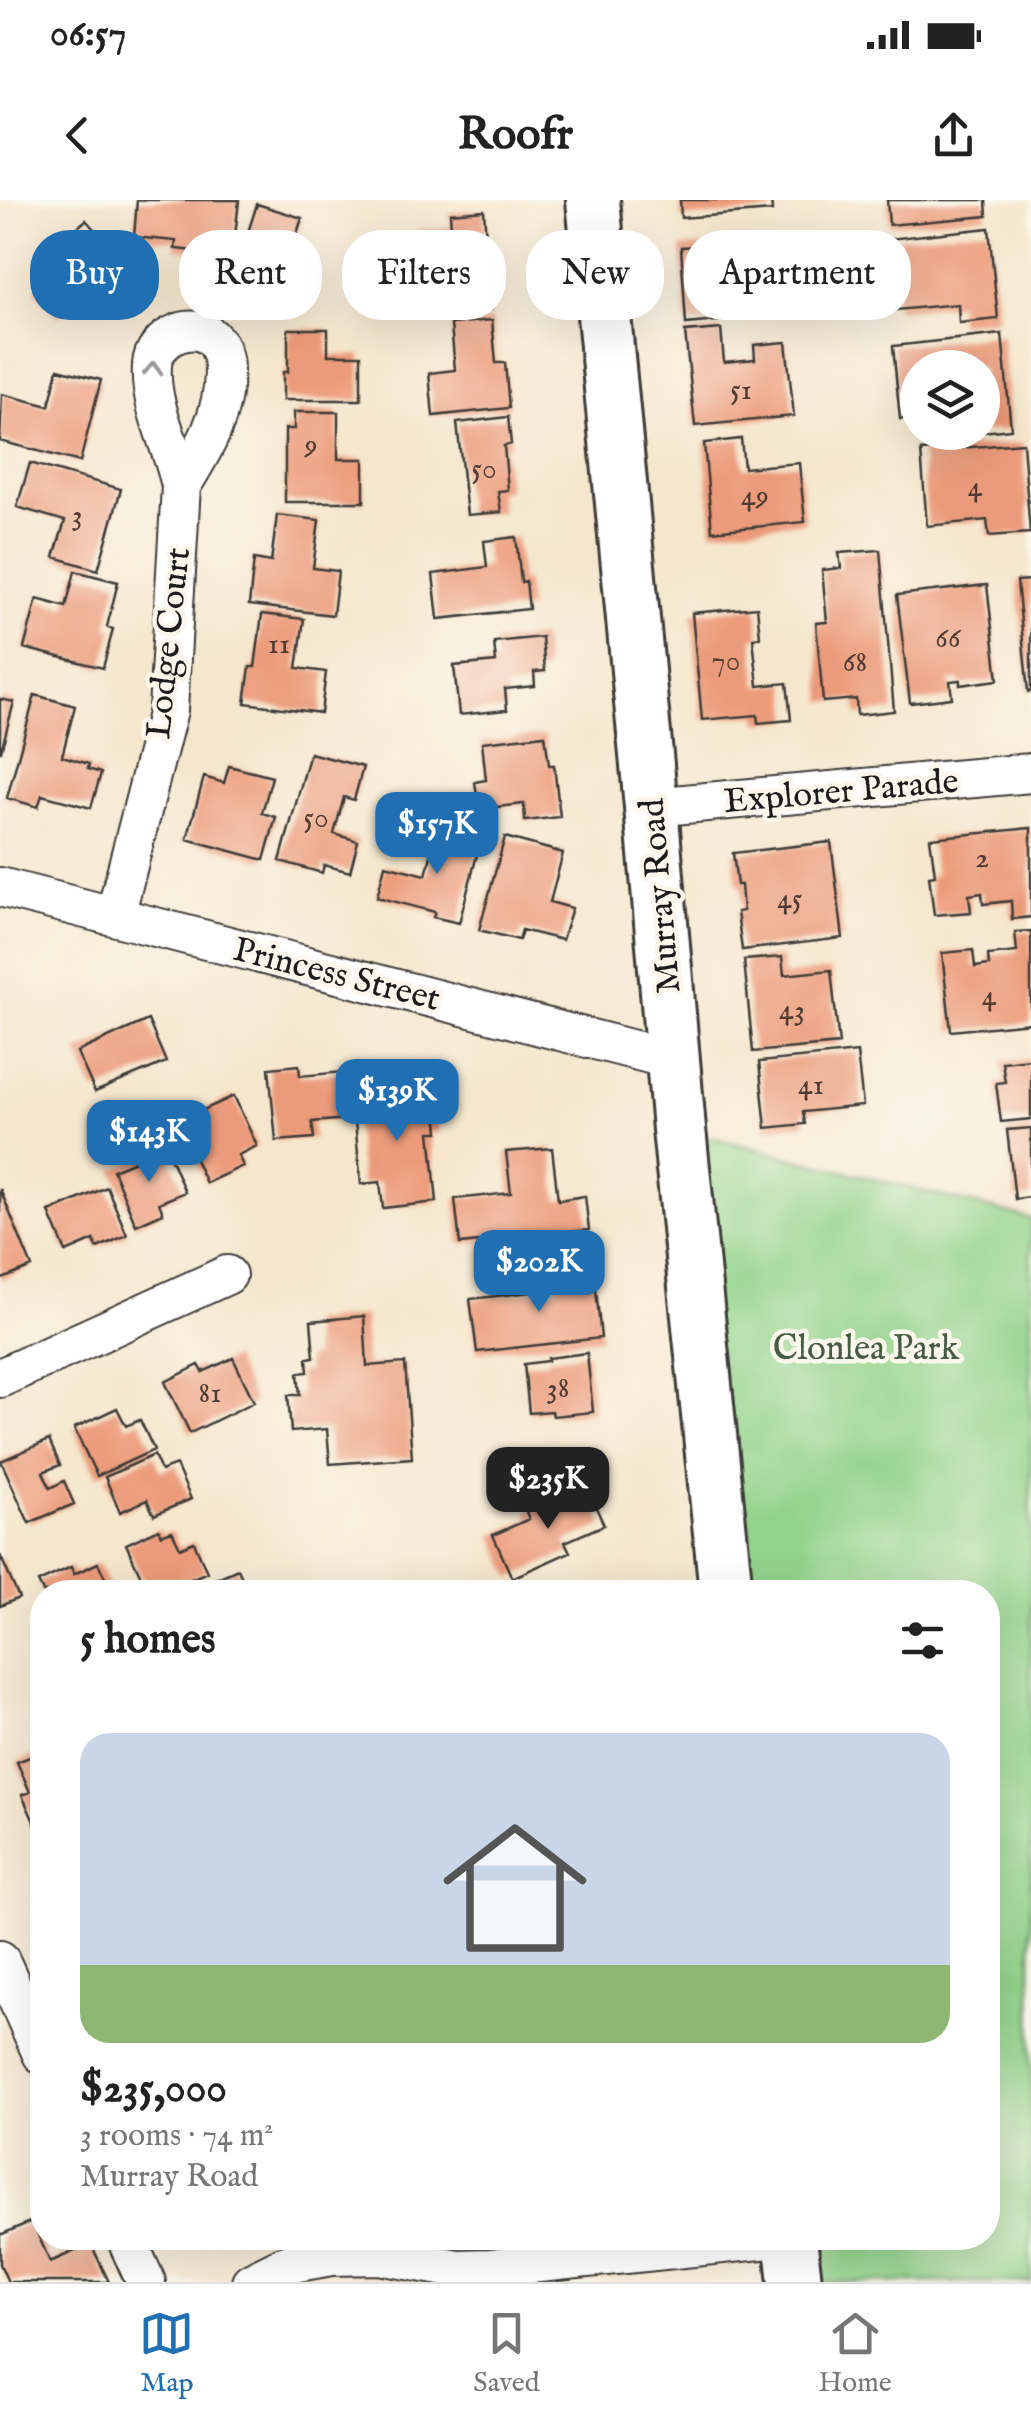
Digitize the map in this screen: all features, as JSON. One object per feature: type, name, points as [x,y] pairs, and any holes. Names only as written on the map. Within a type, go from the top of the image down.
[{"type":"street","name":"Murray Road","points":[[592,200],[725,1580]]},
{"type":"street","name":"Lodge Court","points":[[115,916],[168,710],[181,486]]},
{"type":"street","name":"Explorer Parade","points":[[652,808],[1031,773]]},
{"type":"street","name":"Princess Street","points":[[0,887],[673,1060]]},
{"type":"street","points":[[0,1378],[227,1275]]},
{"type":"street","points":[[0,1960],[30,2027]]},
{"type":"street","points":[[131,2250],[146,2282]]},
{"type":"street","points":[[251,2282],[286,2264],[331,2256],[378,2256],[458,2269],[665,2250]]},
{"type":"street","points":[[791,2250],[795,2282]]},
{"type":"green space","name":"Clonlea Park","points":[[679,1129],[1031,1219],[1031,2282],[797,2282],[793,2250],[1000,2250],[1000,1580],[725,1580]]},
{"type":"building","points":[[137,200],[239,200],[236,230],[179,230],[179,249],[175,249],[176,241],[159,239],[159,230],[135,230]]},
{"type":"building","points":[[680,200],[771,200],[772,211],[681,218]]},
{"type":"building","points":[[887,200],[986,200],[987,216],[889,225]]},
{"type":"building","points":[[257,204],[302,218],[298,230],[249,230]]},
{"type":"building","points":[[484,210],[485,230],[416,230],[451,227],[450,213]]},
{"type":"building","points":[[86,220],[95,230],[74,230]]},
{"type":"building","points":[[989,228],[998,319],[959,323],[958,304],[911,309],[911,236]]},
{"type":"building","points":[[681,247],[684,247],[684,293]]},
{"type":"building","points":[[492,320],[496,363],[505,363],[509,408],[433,416],[429,373],[455,370],[451,324]]},
{"type":"building","points":[[686,320],[725,320],[686,324]]},
{"type":"building","points":[[288,329],[328,329],[328,355],[361,355],[361,400],[283,400],[283,372],[288,372]]},
{"type":"building","points":[[721,329],[724,362],[755,359],[754,345],[786,342],[794,416],[695,426],[685,332]]},
{"type":"building","points":[[1002,334],[1011,429],[1000,430],[1000,350],[900,350],[900,419],[893,346]]},
{"type":"building","points":[[58,369],[101,380],[80,462],[0,441],[2,394],[49,406]]},
{"type":"building","points":[[294,412],[338,412],[338,459],[364,459],[364,502],[285,502],[285,429],[294,429]]},
{"type":"building","points":[[508,417],[511,444],[504,446],[508,490],[498,491],[501,512],[467,515],[457,423]]},
{"type":"building","points":[[741,439],[744,468],[799,463],[805,522],[712,531],[704,443]]},
{"type":"building","points":[[1023,443],[1030,533],[989,536],[987,520],[927,526],[921,451],[1000,450],[1000,445]]},
{"type":"building","points":[[30,463],[121,489],[98,570],[54,557],[65,521],[17,507]]},
{"type":"building","points":[[277,515],[319,520],[313,568],[338,571],[333,615],[249,605],[254,559],[271,562]]},
{"type":"building","points":[[516,537],[521,582],[526,581],[529,609],[438,619],[433,574],[487,567],[484,541]]},
{"type":"building","points":[[880,550],[894,711],[857,715],[856,699],[823,702],[816,623],[827,622],[822,570],[841,568],[839,553]]},
{"type":"building","points":[[75,571],[118,582],[107,627],[113,629],[103,668],[24,648],[37,599],[66,607]]},
{"type":"building","points":[[1031,580],[1031,692],[1028,692],[1017,581]]},
{"type":"building","points":[[987,585],[998,680],[960,685],[960,680],[950,681],[952,698],[910,703],[897,595]]},
{"type":"building","points":[[757,607],[760,637],[753,638],[758,686],[787,683],[791,720],[758,723],[757,715],[702,720],[692,613]]},
{"type":"building","points":[[262,614],[304,619],[297,668],[326,672],[321,713],[245,703],[250,667],[255,667]]},
{"type":"building","points":[[542,637],[545,671],[534,672],[535,686],[505,689],[507,710],[459,715],[454,666],[496,662],[494,642]]},
{"type":"building","points":[[35,695],[75,706],[62,756],[89,764],[88,769],[101,773],[91,808],[42,795],[38,807],[7,798]]},
{"type":"building","points":[[0,699],[14,702],[1,751],[0,751]]},
{"type":"building","points":[[545,735],[549,765],[554,765],[560,817],[525,821],[524,804],[479,809],[475,782],[486,780],[482,742]]},
{"type":"building","points":[[310,753],[363,767],[354,800],[344,797],[334,834],[358,841],[350,872],[324,865],[322,873],[280,861]]},
{"type":"building","points":[[229,766],[272,777],[262,813],[276,817],[264,860],[187,839],[204,777],[224,783]]},
{"type":"building","points":[[439,825],[482,836],[459,923],[433,917],[435,912],[377,897],[385,865],[426,875]]},
{"type":"building","points":[[1031,828],[1031,917],[1012,919],[1011,901],[983,904],[982,893],[969,895],[971,912],[934,915],[929,876],[935,875],[930,838]]},
{"type":"building","points":[[505,837],[563,853],[550,902],[572,908],[562,940],[522,930],[519,940],[479,930]]},
{"type":"building","points":[[831,842],[843,938],[742,950],[737,912],[743,911],[741,885],[737,885],[733,853]]},
{"type":"building","points":[[1031,931],[1031,1023],[951,1031],[942,953],[973,950],[975,967],[989,965],[988,955],[1017,952],[1015,932]]},
{"type":"building","points":[[782,957],[784,975],[831,970],[839,1044],[753,1052],[744,960]]},
{"type":"building","points":[[148,1020],[166,1062],[95,1092],[77,1052]]},
{"type":"building","points":[[857,1052],[863,1106],[803,1112],[805,1124],[766,1128],[759,1062]]},
{"type":"building","points":[[1031,1059],[1031,1119],[1001,1122],[996,1083],[1005,1082],[1002,1062]]},
{"type":"building","points":[[299,1065],[300,1076],[343,1072],[348,1119],[312,1122],[314,1138],[276,1141],[269,1068]]},
{"type":"building","points":[[379,1088],[379,1101],[400,1099],[399,1091],[435,1088],[439,1132],[430,1132],[437,1202],[383,1208],[380,1182],[361,1184],[352,1090]]},
{"type":"building","points":[[234,1096],[257,1146],[238,1155],[243,1166],[206,1183],[181,1120]]},
{"type":"building","points":[[1031,1128],[1031,1197],[1015,1199],[1007,1130]]},
{"type":"building","points":[[166,1148],[185,1192],[159,1203],[163,1213],[136,1225],[113,1170]]},
{"type":"building","points":[[552,1148],[558,1200],[585,1196],[589,1230],[460,1244],[455,1199],[511,1193],[506,1152]]},
{"type":"building","points":[[107,1187],[127,1235],[97,1248],[94,1240],[66,1252],[49,1212]]},
{"type":"building","points":[[0,1189],[32,1267],[0,1280]]},
{"type":"building","points":[[594,1270],[601,1338],[477,1352],[470,1299],[557,1289],[556,1274]]},
{"type":"building","points":[[364,1316],[367,1366],[405,1363],[412,1458],[330,1464],[327,1429],[291,1432],[288,1395],[300,1395],[298,1373],[308,1372],[307,1358],[314,1357],[311,1321]]},
{"type":"building","points":[[587,1353],[593,1412],[553,1416],[552,1411],[529,1413],[524,1364]]},
{"type":"building","points":[[233,1358],[254,1402],[190,1433],[165,1382],[199,1365],[203,1372]]},
{"type":"building","points":[[117,1408],[126,1426],[140,1420],[154,1450],[97,1476],[74,1428]]},
{"type":"building","points":[[49,1440],[60,1465],[43,1472],[50,1488],[64,1481],[74,1504],[29,1523],[1,1461]]},
{"type":"building","points":[[154,1455],[161,1471],[176,1465],[191,1499],[154,1515],[147,1500],[120,1512],[105,1477]]},
{"type":"building","points":[[586,1486],[604,1525],[565,1542],[570,1552],[512,1578],[493,1535],[529,1519],[526,1512]]},
{"type":"building","points":[[159,1529],[161,1535],[172,1531],[180,1548],[194,1542],[207,1572],[189,1580],[142,1580],[126,1544]]},
{"type":"building","points":[[0,1555],[19,1598],[0,1606]]},
{"type":"building","points":[[98,1563],[106,1580],[42,1580],[71,1567],[74,1574]]},
{"type":"building","points":[[238,1569],[243,1580],[213,1580]]},
{"type":"building","points":[[30,1757],[30,1792],[17,1762]]},
{"type":"building","points":[[30,1792],[30,1813],[22,1795]]},
{"type":"building","points":[[30,2222],[30,2250],[45,2250],[50,2262],[77,2250],[94,2250],[109,2282],[8,2282],[0,2264],[0,2235]]}]
